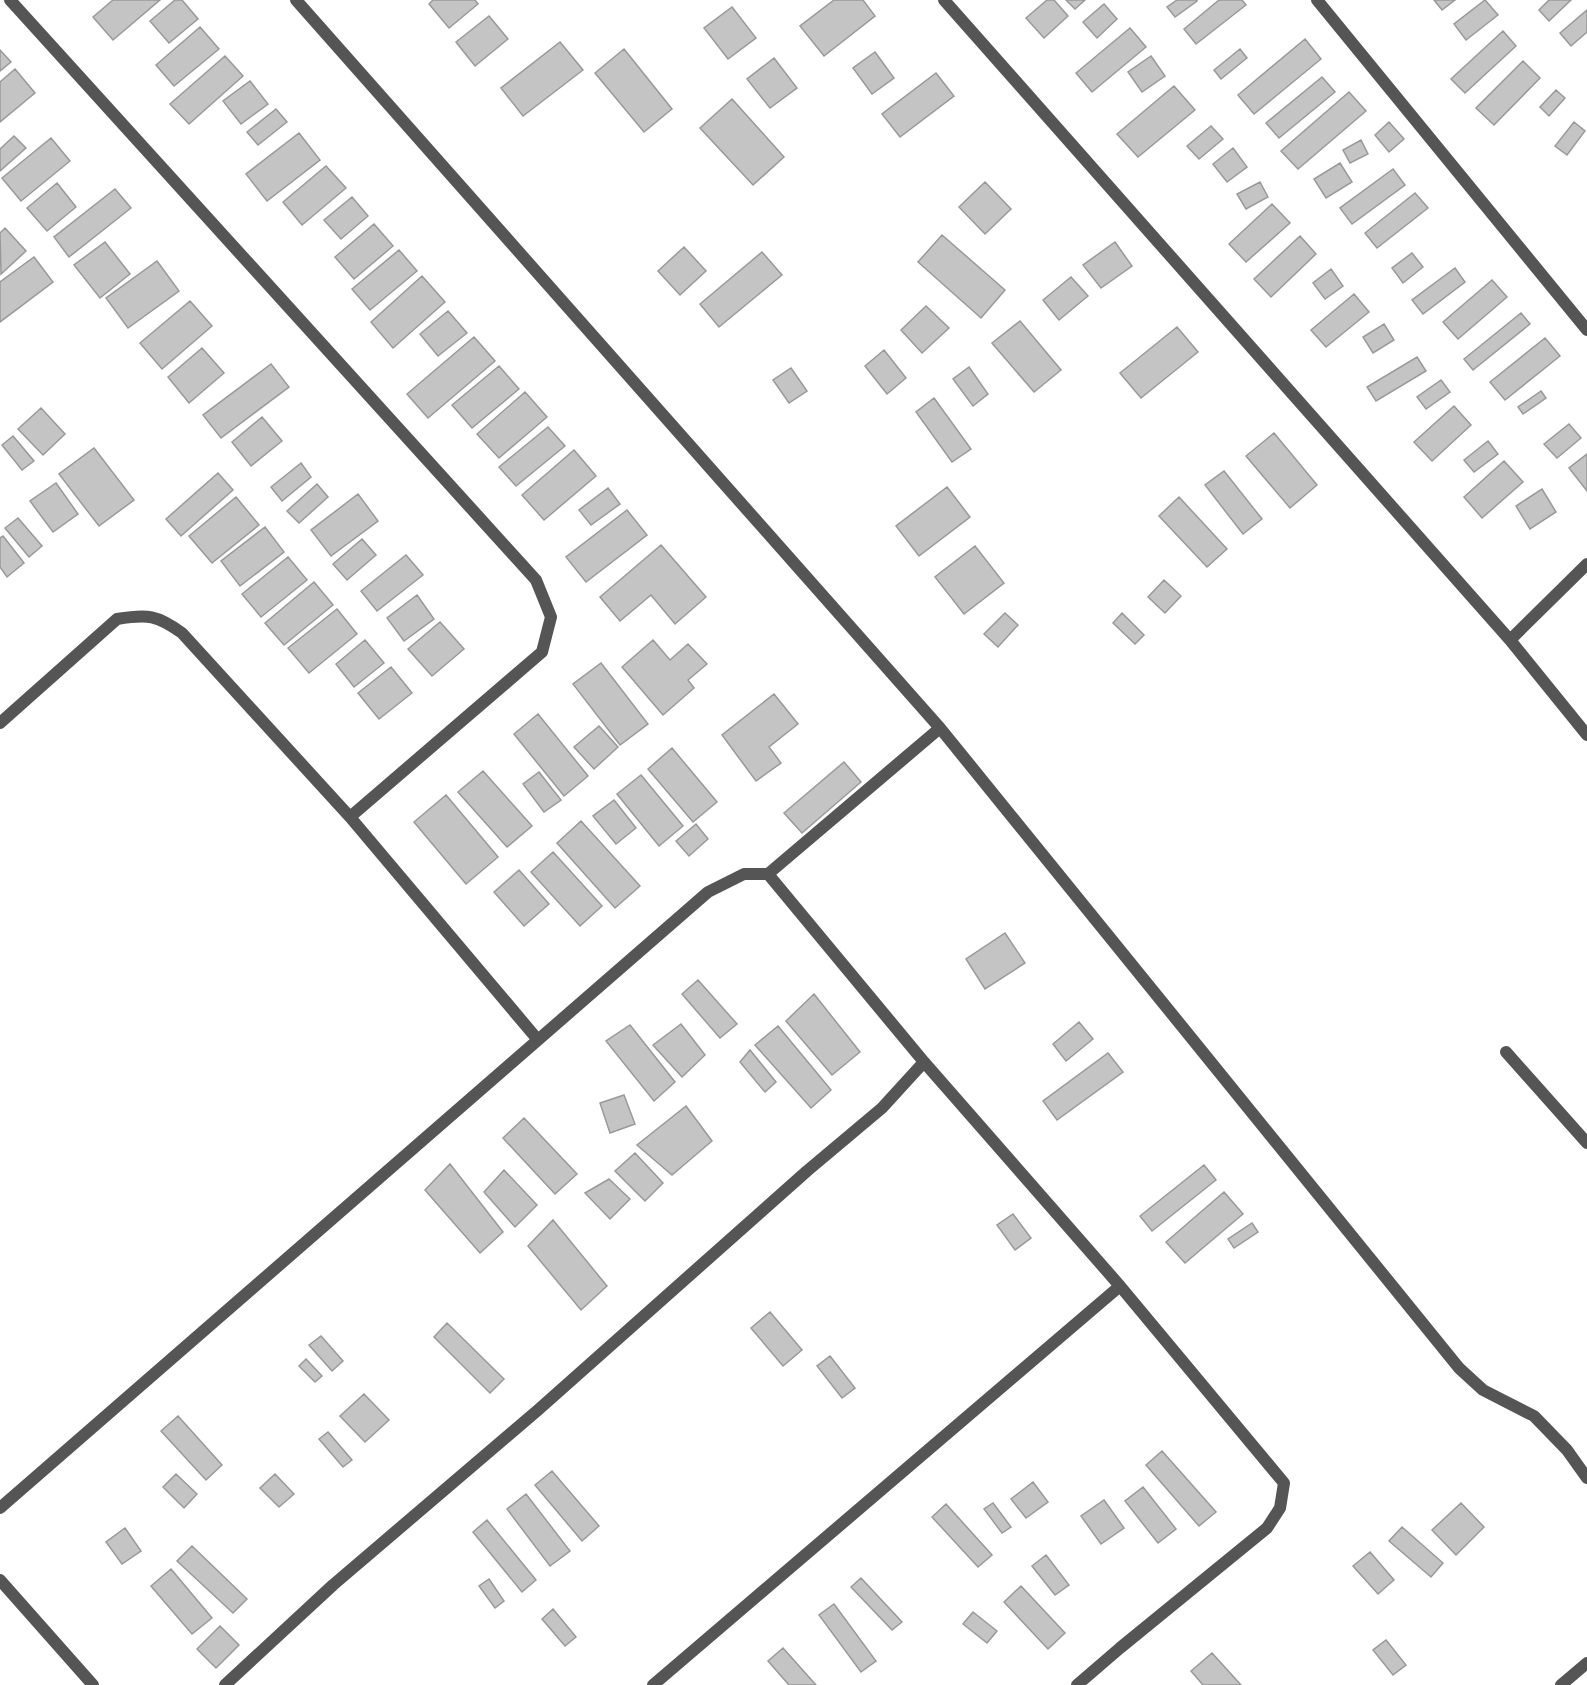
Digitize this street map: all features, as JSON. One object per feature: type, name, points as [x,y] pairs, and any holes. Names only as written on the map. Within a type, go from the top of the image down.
[{"type":"street","points":[[9,0],[536,580],[551,617],[542,652],[350,817]]},
{"type":"street","points":[[296,0],[940,728],[1459,1368],[1483,1390],[1534,1416],[1567,1450],[1587,1478]]},
{"type":"street","points":[[944,0],[1510,640],[1587,735]]},
{"type":"street","points":[[1317,0],[1587,330]]},
{"type":"street","points":[[1510,640],[1587,564]]},
{"type":"street","points":[[0,723],[117,620],[139,615],[164,620],[182,633],[350,817],[538,1040]]},
{"type":"street","points":[[0,1508],[708,892],[744,874],[768,874],[940,728]]},
{"type":"street","points":[[768,874],[924,1062],[1120,1286],[1284,1483],[1280,1508],[1267,1528],[1077,1685]]},
{"type":"street","points":[[1506,1052],[1587,1143]]},
{"type":"street","points":[[225,1685],[333,1585],[538,1410],[807,1171],[882,1108],[924,1062]]},
{"type":"street","points":[[653,1685],[1120,1286]]},
{"type":"street","points":[[0,1580],[93,1685]]},
{"type":"street","points":[[1561,1685],[1587,1663]]},
{"type":"building","points":[[113,0],[160,0],[113,40],[93,17]]},
{"type":"building","points":[[175,0],[182,0],[198,19],[169,43],[150,21]]},
{"type":"building","points":[[433,0],[475,0],[478,4],[449,28],[429,4]]},
{"type":"building","points":[[834,0],[863,0],[875,16],[824,56],[800,26]]},
{"type":"building","points":[[1047,0],[1054,0],[1068,16],[1044,38],[1026,18]]},
{"type":"building","points":[[1066,0],[1085,0],[1075,9]]},
{"type":"building","points":[[1177,0],[1197,1],[1175,17],[1167,7]]},
{"type":"building","points":[[1219,0],[1242,0],[1246,5],[1196,44],[1184,29]]},
{"type":"building","points":[[1434,0],[1455,0],[1442,10]]},
{"type":"building","points":[[1485,0],[1498,15],[1466,40],[1454,24]]},
{"type":"building","points":[[1549,0],[1571,0],[1549,21],[1539,10]]},
{"type":"building","points":[[1104,4],[1117,19],[1097,38],[1083,22]]},
{"type":"building","points":[[732,7],[756,38],[728,59],[704,28]]},
{"type":"building","points":[[1587,10],[1587,32],[1571,46],[1560,33]]},
{"type":"building","points":[[489,16],[508,39],[475,66],[456,42]]},
{"type":"building","points":[[200,27],[219,49],[174,86],[156,65]]},
{"type":"building","points":[[1130,28],[1146,47],[1092,92],[1076,73]]},
{"type":"building","points":[[1503,31],[1516,46],[1465,93],[1451,79]]},
{"type":"building","points":[[1305,39],[1321,59],[1254,114],[1238,95]]},
{"type":"building","points":[[560,42],[583,70],[523,116],[501,88]]},
{"type":"building","points":[[624,49],[672,109],[644,132],[595,73]]},
{"type":"building","points":[[1240,49],[1247,58],[1221,79],[1214,70]]},
{"type":"building","points":[[0,50],[11,62],[0,71]]},
{"type":"building","points":[[875,52],[894,78],[872,94],[853,68]]},
{"type":"building","points":[[225,56],[243,76],[189,124],[170,104]]},
{"type":"building","points":[[1151,56],[1165,76],[1142,92],[1128,72]]},
{"type":"building","points":[[774,58],[797,88],[770,108],[747,79]]},
{"type":"building","points":[[1523,61],[1540,78],[1494,125],[1476,108]]},
{"type":"building","points":[[15,69],[35,93],[0,122],[0,82]]},
{"type":"building","points":[[936,73],[954,96],[900,137],[882,114]]},
{"type":"building","points":[[1322,77],[1335,92],[1279,138],[1266,123]]},
{"type":"building","points":[[250,81],[268,104],[241,124],[223,101]]},
{"type":"building","points":[[1174,86],[1195,110],[1138,157],[1117,134]]},
{"type":"building","points":[[1556,90],[1565,98],[1549,116],[1540,107]]},
{"type":"building","points":[[1349,92],[1366,111],[1298,169],[1281,151]]},
{"type":"building","points":[[732,99],[784,157],[753,185],[700,128]]},
{"type":"building","points":[[276,109],[287,122],[258,145],[247,132]]},
{"type":"building","points":[[1389,122],[1404,139],[1389,152],[1375,135]]},
{"type":"building","points":[[1574,122],[1585,131],[1567,155],[1555,146]]},
{"type":"building","points":[[1211,126],[1223,139],[1199,159],[1187,146]]},
{"type":"building","points":[[299,133],[320,160],[267,201],[246,174]]},
{"type":"building","points":[[14,136],[26,148],[0,171],[0,149]]},
{"type":"building","points":[[51,138],[70,161],[21,201],[2,178]]},
{"type":"building","points":[[1361,140],[1368,154],[1350,163],[1343,150]]},
{"type":"building","points":[[1233,148],[1247,167],[1227,182],[1213,164]]},
{"type":"building","points":[[1340,163],[1352,182],[1326,198],[1314,179]]},
{"type":"building","points":[[326,166],[346,188],[302,225],[283,202]]},
{"type":"building","points":[[1393,169],[1405,185],[1352,224],[1340,208]]},
{"type":"building","points":[[985,182],[1011,209],[985,234],[959,207]]},
{"type":"building","points":[[1260,182],[1268,197],[1246,209],[1237,194]]},
{"type":"building","points":[[57,183],[76,207],[47,231],[27,208]]},
{"type":"building","points":[[115,189],[131,208],[69,257],[54,237]]},
{"type":"building","points":[[1415,193],[1428,208],[1377,248],[1365,233]]},
{"type":"building","points":[[352,197],[368,216],[341,239],[324,220]]},
{"type":"building","points":[[1272,204],[1290,223],[1246,262],[1229,244]]},
{"type":"building","points":[[374,224],[393,246],[354,279],[335,257]]},
{"type":"building","points":[[5,228],[26,251],[1,274],[0,233]]},
{"type":"building","points":[[942,235],[1005,290],[981,318],[918,262]]},
{"type":"building","points":[[1300,236],[1316,254],[1271,297],[1254,279]]},
{"type":"building","points":[[105,242],[130,274],[100,298],[74,265]]},
{"type":"building","points":[[1115,242],[1132,266],[1101,288],[1083,265]]},
{"type":"building","points":[[684,247],[706,271],[680,295],[658,271]]},
{"type":"building","points":[[399,250],[417,271],[370,310],[352,289]]},
{"type":"building","points":[[762,252],[782,275],[719,327],[700,304]]},
{"type":"building","points":[[1412,253],[1423,267],[1403,283],[1392,268]]},
{"type":"building","points":[[34,257],[53,282],[0,322],[0,282]]},
{"type":"building","points":[[157,261],[179,291],[128,328],[106,298]]},
{"type":"building","points":[[1455,268],[1465,282],[1423,314],[1412,300]]},
{"type":"building","points":[[1331,269],[1343,286],[1325,299],[1313,283]]},
{"type":"building","points":[[422,276],[445,302],[393,348],[371,322]]},
{"type":"building","points":[[1071,277],[1088,296],[1059,320],[1043,300]]},
{"type":"building","points":[[1492,280],[1507,297],[1458,339],[1443,322]]},
{"type":"building","points":[[1354,294],[1369,312],[1326,347],[1311,330]]},
{"type":"building","points":[[190,301],[212,326],[162,369],[140,343]]},
{"type":"building","points":[[926,306],[949,328],[922,353],[901,330]]},
{"type":"building","points":[[448,311],[467,333],[438,356],[420,334]]},
{"type":"building","points":[[1521,313],[1530,324],[1473,370],[1464,359]]},
{"type":"building","points":[[1020,321],[1061,370],[1034,392],[992,343]]},
{"type":"building","points":[[1384,324],[1394,340],[1373,353],[1363,337]]},
{"type":"building","points":[[1177,327],[1198,352],[1141,398],[1120,373]]},
{"type":"building","points":[[474,337],[495,361],[428,418],[407,394]]},
{"type":"building","points":[[1545,338],[1560,356],[1505,400],[1490,382]]},
{"type":"building","points":[[202,348],[224,373],[189,403],[168,377]]},
{"type":"building","points":[[884,350],[906,378],[887,394],[865,366]]},
{"type":"building","points":[[1417,357],[1426,371],[1376,401],[1367,387]]},
{"type":"building","points":[[271,364],[289,387],[221,438],[203,415]]},
{"type":"building","points":[[499,366],[519,389],[472,428],[452,405]]},
{"type":"building","points":[[969,367],[988,394],[973,406],[953,379]]},
{"type":"building","points":[[791,368],[807,391],[789,403],[773,380]]},
{"type":"building","points":[[1441,380],[1450,392],[1426,409],[1417,397]]},
{"type":"building","points":[[1541,391],[1546,398],[1523,414],[1518,407]]},
{"type":"building","points":[[525,392],[547,417],[499,458],[477,434]]},
{"type":"building","points":[[934,398],[971,449],[952,462],[916,412]]},
{"type":"building","points":[[1454,406],[1471,425],[1432,461],[1414,442]]},
{"type":"building","points":[[41,408],[65,434],[43,455],[18,429]]},
{"type":"building","points":[[262,417],[282,441],[251,466],[232,442]]},
{"type":"building","points":[[1569,424],[1581,438],[1557,458],[1544,444]]},
{"type":"building","points":[[548,427],[565,446],[516,486],[499,467]]},
{"type":"building","points":[[1274,433],[1317,485],[1290,508],[1246,456]]},
{"type":"building","points":[[13,436],[34,461],[22,470],[2,445]]},
{"type":"building","points":[[1488,441],[1498,454],[1474,472],[1464,460]]},
{"type":"building","points":[[94,448],[134,500],[99,526],[59,474]]},
{"type":"building","points":[[574,450],[596,476],[544,520],[522,495]]},
{"type":"building","points":[[1587,454],[1587,491],[1569,468]]},
{"type":"building","points":[[1504,461],[1523,482],[1482,518],[1464,497]]},
{"type":"building","points":[[301,463],[311,477],[282,501],[271,487]]},
{"type":"building","points":[[1224,471],[1262,519],[1243,534],[1205,485]]},
{"type":"building","points":[[218,473],[233,490],[181,536],[166,519]]},
{"type":"building","points":[[56,483],[78,514],[53,532],[30,501]]},
{"type":"building","points":[[317,484],[328,497],[299,523],[287,511]]},
{"type":"building","points":[[947,487],[970,517],[919,556],[896,526]]},
{"type":"building","points":[[608,488],[620,504],[591,525],[579,510]]},
{"type":"building","points":[[1542,489],[1556,512],[1530,529],[1516,506]]},
{"type":"building","points":[[358,494],[378,521],[331,556],[311,530]]},
{"type":"building","points":[[236,497],[259,525],[212,563],[189,536]]},
{"type":"building","points":[[1179,497],[1227,549],[1207,567],[1159,516]]},
{"type":"building","points":[[627,510],[647,535],[586,582],[566,557]]},
{"type":"building","points":[[18,518],[42,546],[29,557],[5,528]]},
{"type":"building","points":[[265,527],[284,552],[240,586],[221,561]]},
{"type":"building","points":[[3,536],[24,563],[7,577],[0,567],[0,538]]},
{"type":"building","points":[[362,539],[376,555],[347,580],[333,564]]},
{"type":"building","points":[[661,545],[706,597],[675,624],[651,595],[620,621],[600,597]]},
{"type":"building","points":[[975,546],[1004,583],[964,614],[935,577]]},
{"type":"building","points":[[406,555],[423,575],[377,611],[361,591]]},
{"type":"building","points":[[288,557],[307,580],[261,617],[242,594]]},
{"type":"building","points":[[1164,580],[1181,596],[1165,613],[1148,597]]},
{"type":"building","points":[[314,582],[333,605],[284,645],[265,623]]},
{"type":"building","points":[[417,595],[434,619],[404,641],[387,618]]},
{"type":"building","points":[[337,609],[357,634],[309,673],[288,648]]},
{"type":"building","points":[[1005,613],[1018,625],[998,647],[984,634]]},
{"type":"building","points":[[1122,613],[1144,635],[1135,644],[1113,623]]},
{"type":"building","points":[[440,622],[464,649],[432,676],[408,649]]},
{"type":"building","points":[[365,640],[384,663],[354,687],[336,664]]},
{"type":"building","points":[[653,640],[670,660],[688,644],[707,664],[688,680],[694,688],[663,715],[622,667]]},
{"type":"building","points":[[601,663],[648,724],[620,745],[573,684]]},
{"type":"building","points":[[391,667],[412,693],[379,719],[358,693]]},
{"type":"building","points":[[774,694],[798,724],[769,747],[781,763],[756,781],[722,735]]},
{"type":"building","points":[[538,714],[588,776],[564,796],[514,734]]},
{"type":"building","points":[[599,726],[618,747],[594,769],[574,747]]},
{"type":"building","points":[[672,748],[717,802],[693,822],[648,769]]},
{"type":"building","points":[[844,762],[861,782],[802,833],[784,813]]},
{"type":"building","points":[[483,771],[532,826],[507,847],[458,792]]},
{"type":"building","points":[[539,772],[561,800],[544,812],[523,784]]},
{"type":"building","points":[[641,775],[683,826],[659,846],[617,794]]},
{"type":"building","points":[[446,795],[498,857],[466,884],[414,822]]},
{"type":"building","points":[[614,800],[636,828],[616,844],[593,816]]},
{"type":"building","points":[[581,821],[640,886],[615,908],[557,843]]},
{"type":"building","points":[[696,824],[708,839],[689,856],[676,841]]},
{"type":"building","points":[[553,852],[602,906],[580,926],[531,872]]},
{"type":"building","points":[[519,870],[549,904],[524,926],[494,892]]},
{"type":"building","points":[[1005,933],[1025,963],[985,989],[966,959]]},
{"type":"building","points":[[698,980],[737,1024],[720,1038],[682,994]]},
{"type":"building","points":[[814,994],[860,1052],[832,1075],[786,1021]]},
{"type":"building","points":[[1079,1022],[1093,1039],[1066,1061],[1053,1044]]},
{"type":"building","points":[[681,1024],[705,1055],[682,1077],[653,1045]]},
{"type":"building","points":[[630,1025],[675,1082],[654,1101],[606,1041]]},
{"type":"building","points":[[778,1026],[831,1090],[811,1108],[755,1045]]},
{"type":"building","points":[[750,1050],[776,1082],[765,1092],[740,1062]]},
{"type":"building","points":[[1108,1053],[1123,1072],[1057,1120],[1043,1101]]},
{"type":"building","points":[[624,1095],[635,1124],[610,1133],[600,1103]]},
{"type":"building","points":[[686,1106],[712,1141],[672,1175],[637,1145]]},
{"type":"building","points":[[524,1118],[577,1174],[555,1194],[503,1138]]},
{"type":"building","points":[[635,1153],[663,1183],[645,1201],[615,1171]]},
{"type":"building","points":[[450,1164],[503,1232],[480,1253],[425,1190]]},
{"type":"building","points":[[1204,1165],[1216,1180],[1152,1231],[1140,1216]]},
{"type":"building","points":[[504,1170],[537,1205],[515,1227],[484,1192]]},
{"type":"building","points":[[609,1179],[630,1199],[610,1219],[585,1193]]},
{"type":"building","points":[[1224,1192],[1243,1214],[1185,1263],[1166,1242]]},
{"type":"building","points":[[1013,1214],[1031,1238],[1015,1250],[997,1225]]},
{"type":"building","points":[[553,1220],[607,1286],[581,1310],[528,1246]]},
{"type":"building","points":[[1252,1223],[1258,1232],[1234,1248],[1228,1239]]},
{"type":"building","points":[[770,1312],[802,1350],[783,1366],[751,1328]]},
{"type":"building","points":[[447,1323],[504,1379],[490,1393],[434,1337]]},
{"type":"building","points":[[321,1336],[343,1361],[332,1371],[309,1345]]},
{"type":"building","points":[[830,1356],[855,1388],[842,1398],[817,1366]]},
{"type":"building","points":[[306,1359],[322,1376],[315,1382],[299,1366]]},
{"type":"building","points":[[364,1394],[389,1420],[365,1442],[340,1416]]},
{"type":"building","points":[[178,1416],[222,1465],[206,1480],[161,1431]]},
{"type":"building","points":[[328,1432],[352,1460],[343,1467],[319,1439]]},
{"type":"building","points":[[1162,1451],[1216,1512],[1199,1526],[1146,1465]]},
{"type":"building","points":[[552,1471],[599,1526],[582,1541],[535,1485]]},
{"type":"building","points":[[176,1474],[197,1494],[184,1508],[163,1487]]},
{"type":"building","points":[[275,1474],[294,1494],[279,1507],[260,1488]]},
{"type":"building","points":[[1033,1482],[1048,1502],[1026,1518],[1011,1499]]},
{"type":"building","points":[[1143,1487],[1176,1529],[1158,1543],[1125,1501]]},
{"type":"building","points":[[526,1494],[570,1551],[550,1566],[507,1509]]},
{"type":"building","points":[[1104,1500],[1124,1528],[1101,1544],[1081,1516]]},
{"type":"building","points":[[993,1503],[1011,1527],[1002,1533],[984,1509]]},
{"type":"building","points":[[1461,1503],[1484,1527],[1456,1555],[1432,1530]]},
{"type":"building","points":[[946,1504],[992,1555],[978,1567],[932,1517]]},
{"type":"building","points":[[487,1520],[536,1580],[522,1592],[473,1532]]},
{"type":"building","points":[[1402,1527],[1443,1563],[1431,1577],[1389,1541]]},
{"type":"building","points":[[125,1528],[141,1551],[122,1564],[106,1542]]},
{"type":"building","points":[[192,1546],[247,1599],[233,1613],[177,1561]]},
{"type":"building","points":[[1370,1552],[1394,1580],[1378,1594],[1353,1566]]},
{"type":"building","points":[[1046,1555],[1069,1585],[1055,1595],[1032,1566]]},
{"type":"building","points":[[171,1569],[212,1618],[192,1634],[151,1586]]},
{"type":"building","points":[[861,1578],[902,1622],[892,1630],[851,1587]]},
{"type":"building","points":[[489,1579],[504,1601],[495,1608],[479,1586]]},
{"type":"building","points":[[1021,1586],[1065,1633],[1048,1649],[1004,1602]]},
{"type":"building","points":[[834,1604],[876,1661],[861,1672],[819,1615]]},
{"type":"building","points":[[553,1609],[576,1637],[565,1646],[542,1619]]},
{"type":"building","points":[[973,1612],[997,1631],[987,1643],[963,1624]]},
{"type":"building","points":[[220,1626],[239,1645],[216,1668],[197,1649]]},
{"type":"building","points":[[1386,1640],[1406,1665],[1393,1675],[1373,1650]]},
{"type":"building","points":[[783,1648],[816,1685],[789,1685],[768,1661]]},
{"type":"building","points":[[1212,1653],[1241,1685],[1203,1685],[1191,1671]]}]
